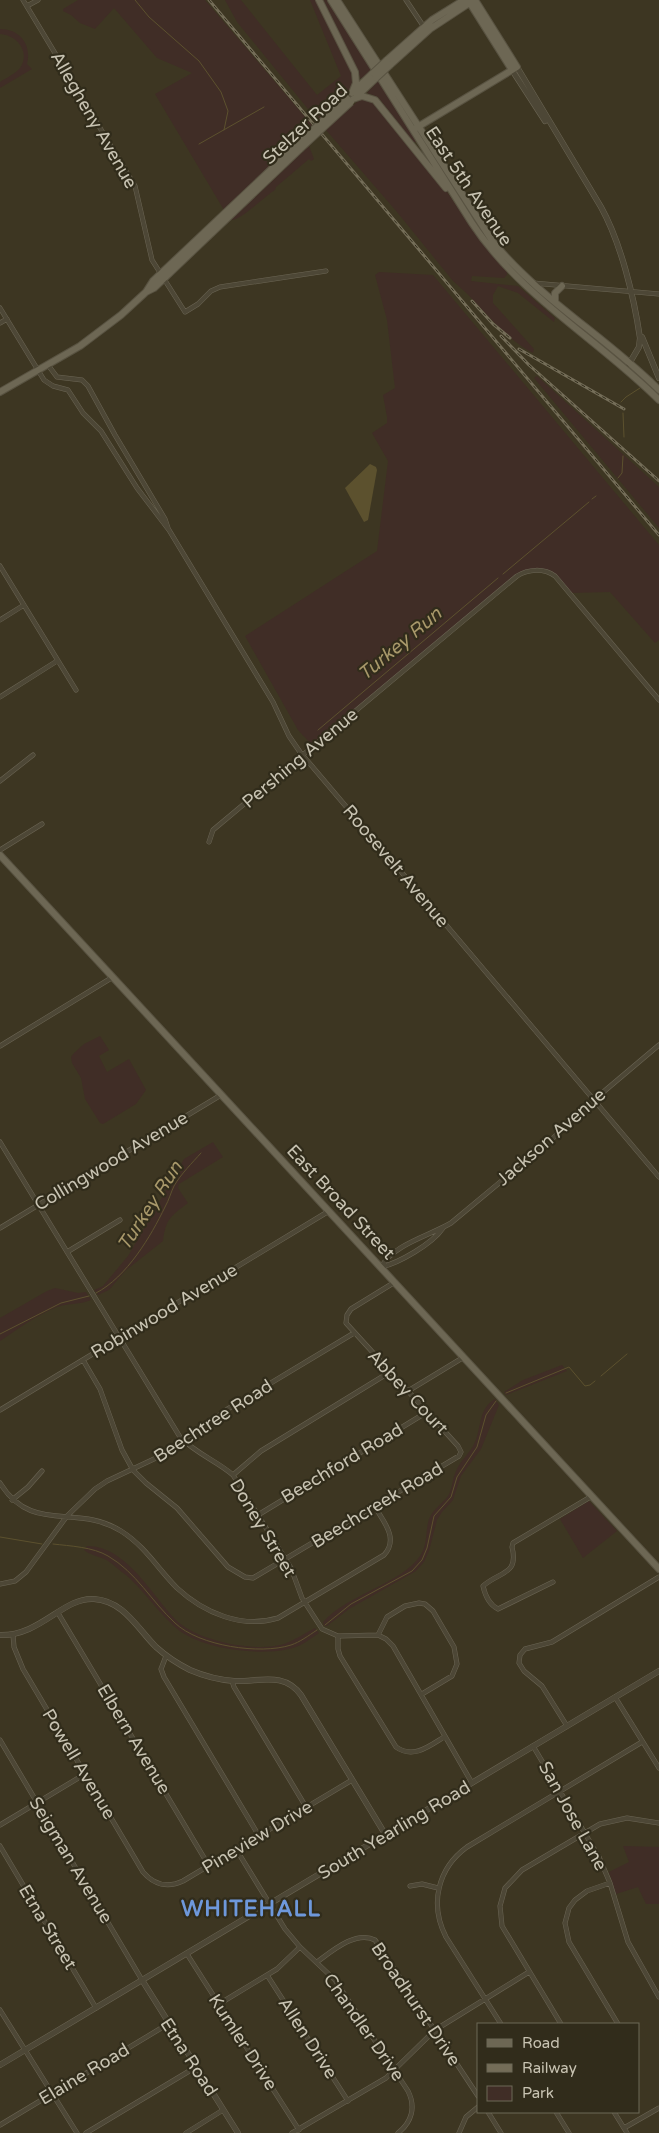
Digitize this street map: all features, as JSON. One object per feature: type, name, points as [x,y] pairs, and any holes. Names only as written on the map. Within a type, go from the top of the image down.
[{"type":"main road","points":[[319,0],[355,72],[356,83],[351,98],[363,96],[375,100],[472,223]]},
{"type":"main road","name":"East 5th Avenue","points":[[331,0],[484,230],[513,265],[532,283],[630,362],[659,390]]},
{"type":"main road","name":"East 5th Avenue","points":[[337,0],[472,223],[506,267],[521,282],[626,369],[659,400]]},
{"type":"main road","points":[[470,0],[514,68]]},
{"type":"main road","points":[[470,0],[486,19]]},
{"type":"main road","name":"Stelzer Road","points":[[388,63],[470,0]]},
{"type":"main road","name":"Stelzer Road","points":[[0,392],[90,339],[146,292],[154,288],[163,276],[424,27],[470,0]]},
{"type":"main road","points":[[481,0],[486,19],[514,68]]},
{"type":"main road","points":[[416,128],[514,68]]},
{"type":"main road","points":[[555,302],[553,298],[555,293],[562,286]]},
{"type":"main road","name":"East Broad Street","points":[[0,855],[659,1569]]},
{"type":"street","name":"Allegheny Avenue","points":[[23,0],[135,186],[152,260],[185,312],[198,304],[211,291],[220,287],[326,271]]},
{"type":"street","points":[[27,6],[38,0]]},
{"type":"street","points":[[406,0],[424,27]]},
{"type":"street","points":[[514,68],[609,221],[619,248],[639,327],[659,378]]},
{"type":"street","points":[[521,282],[659,294]]},
{"type":"street","points":[[0,308],[37,371]]},
{"type":"street","points":[[0,323],[7,319]]},
{"type":"street","points":[[626,369],[640,345],[639,327]]},
{"type":"street","name":"Roosevelt Avenue","points":[[48,365],[57,377],[82,380],[88,386],[115,436],[165,519],[169,530]]},
{"type":"street","name":"Roosevelt Avenue","points":[[37,371],[48,383],[68,390],[83,413],[101,431],[137,488],[169,530],[273,702],[289,736],[302,754],[659,1177]]},
{"type":"street","points":[[0,566],[76,690]]},
{"type":"street","name":"Pershing Avenue","points":[[209,842],[213,830],[302,754],[517,576],[529,571],[545,572],[555,576],[659,700]]},
{"type":"street","points":[[0,620],[24,605]]},
{"type":"street","points":[[0,697],[58,661]]},
{"type":"street","points":[[0,781],[33,755]]},
{"type":"street","points":[[0,850],[42,824]]},
{"type":"street","points":[[0,1046],[113,977]]},
{"type":"street","name":"Jackson Avenue","points":[[381,1267],[391,1265],[434,1238],[443,1228],[552,1140],[595,1099],[659,1045]]},
{"type":"street","name":"Collingwood Avenue","points":[[0,1228],[221,1094]]},
{"type":"street","name":"Doney Street","points":[[0,1142],[172,1426],[184,1442],[220,1464],[233,1475],[286,1560],[304,1603],[322,1629],[338,1636]]},
{"type":"street","name":"Robinwood Avenue","points":[[0,1410],[329,1211]]},
{"type":"street","points":[[67,1252],[120,1220]]},
{"type":"street","name":"Jackson Avenue","points":[[381,1267],[386,1258],[431,1232],[443,1228]]},
{"type":"street","points":[[431,1232],[434,1238]]},
{"type":"street","points":[[407,1246],[412,1253]]},
{"type":"street","points":[[354,1333],[346,1323],[348,1312],[395,1282]]},
{"type":"street","name":"Abbey Court","points":[[354,1333],[458,1446],[461,1452]]},
{"type":"street","name":"Beechtree Road","points":[[0,1584],[15,1581],[26,1572],[67,1516],[95,1489],[107,1481],[157,1459],[184,1442],[226,1410],[354,1333]]},
{"type":"street","points":[[408,1391],[464,1357]]},
{"type":"street","name":"Beechcreek Road","points":[[83,1360],[100,1389],[122,1450],[133,1470],[146,1483],[178,1508],[219,1557],[240,1575],[249,1578],[257,1576],[286,1560],[456,1458],[461,1452]]},
{"type":"street","points":[[233,1475],[261,1451],[390,1372]]},
{"type":"street","name":"Beechford Road","points":[[258,1514],[427,1412]]},
{"type":"street","points":[[12,1500],[28,1487],[42,1471]]},
{"type":"street","points":[[0,1482],[12,1500],[23,1509],[36,1514],[98,1521],[120,1530],[139,1544],[177,1588],[191,1600],[204,1609],[220,1616],[245,1621],[263,1622],[278,1618],[380,1558],[388,1550],[391,1542],[390,1534],[375,1507]]},
{"type":"street","points":[[553,1582],[498,1609],[493,1606],[483,1586],[513,1565],[515,1559],[513,1543],[592,1496]]},
{"type":"street","points":[[567,1726],[542,1686],[521,1668],[519,1660],[521,1653],[527,1647],[552,1642],[659,1577]]},
{"type":"street","points":[[0,1635],[13,1635],[29,1631],[58,1613],[85,1600],[96,1600],[114,1604],[124,1611],[166,1656],[203,1674],[232,1681],[275,1679],[293,1686],[301,1695],[385,1834]]},
{"type":"street","points":[[378,1634],[387,1617],[405,1606],[419,1603],[429,1607],[433,1612],[454,1647],[457,1664],[452,1676],[422,1694]]},
{"type":"street","name":"Elbern Avenue","points":[[58,1613],[209,1866]]},
{"type":"street","points":[[444,1737],[417,1752],[406,1752],[396,1747],[340,1656],[338,1636],[378,1634],[393,1646],[472,1783]]},
{"type":"street","name":"Powell Avenue","points":[[13,1635],[14,1647],[23,1669],[143,1872],[150,1879],[160,1884]]},
{"type":"street","points":[[166,1656],[161,1669],[164,1677],[259,1836]]},
{"type":"street","name":"South Yearling Road","points":[[0,2065],[659,1671]]},
{"type":"street","points":[[232,1681],[306,1808]]},
{"type":"street","points":[[615,1697],[659,1768]]},
{"type":"street","name":"Seigman Avenue","points":[[0,1740],[142,1980]]},
{"type":"street","points":[[500,2023],[442,1930],[437,1908],[438,1888],[445,1870],[460,1852],[642,1742]]},
{"type":"street","name":"San Jose Lane","points":[[533,1746],[599,1857],[610,1883],[628,1942],[659,1997]]},
{"type":"street","points":[[0,1825],[85,1774]]},
{"type":"street","name":"Pineview Drive","points":[[160,1884],[172,1885],[178,1883],[352,1780]]},
{"type":"street","points":[[560,2023],[502,1926],[500,1917],[502,1896],[510,1881],[522,1870],[600,1824],[618,1819],[638,1819],[659,1823]]},
{"type":"street","name":"Etna Street","points":[[0,1846],[96,2008]]},
{"type":"street","name":"Chandler Drive","points":[[236,1849],[269,1904],[300,1948],[317,1962],[342,1989],[411,2096],[412,2113],[408,2124],[398,2133]]},
{"type":"street","points":[[610,1883],[587,1891],[578,1897],[569,1908],[565,1923],[569,1942],[617,2023]]},
{"type":"street","points":[[410,1886],[422,1884],[438,1888]]},
{"type":"street","name":"Broadhurst Drive","points":[[317,1962],[359,1937],[369,1937],[375,1940],[477,2094]]},
{"type":"street","points":[[219,2004],[281,1966],[300,1948]]},
{"type":"street","name":"Kumler Drive","points":[[187,1954],[299,2130]]},
{"type":"street","points":[[292,2133],[395,2071],[435,2030],[529,1972]]},
{"type":"street","name":"Allen Drive","points":[[267,1975],[348,2101]]},
{"type":"street","name":"Etna Road","points":[[142,1980],[238,2133]]},
{"type":"street","points":[[0,2010],[77,2133]]},
{"type":"street","name":"Elaine Road","points":[[0,2125],[168,2024]]},
{"type":"street","points":[[86,2133],[196,2067]]},
{"type":"street","points":[[458,2133],[466,2117],[477,2108]]},
{"type":"street","points":[[624,2128],[659,2108]]},
{"type":"street","points":[[186,2133],[223,2110]]},
{"type":"street","points":[[489,2113],[501,2133]]},
{"type":"street","points":[[557,2113],[569,2133]]},
{"type":"street","points":[[615,2113],[627,2133]]},
{"type":"green space","points":[[78,0],[205,0],[312,125],[224,210],[155,94],[192,73],[157,58],[114,8],[95,29],[80,23],[63,11],[63,9]]},
{"type":"green space","points":[[225,0],[241,0],[317,95],[341,76],[310,0],[317,0],[350,68],[352,85],[350,89],[342,99],[317,120],[237,22]]},
{"type":"green space","points":[[323,0],[327,0],[372,69],[361,79]]},
{"type":"green space","points":[[0,29],[13,32],[23,39],[28,51],[27,64],[32,69],[0,88],[0,82],[20,68],[24,56],[23,50],[17,41],[12,37],[0,34]]},
{"type":"green space","points":[[378,81],[417,140],[416,142],[413,142],[378,97],[367,93]]},
{"type":"green space","points":[[362,99],[373,103],[443,186],[474,231],[507,271],[507,275],[504,278],[472,276],[471,281],[518,286],[555,318],[554,322],[518,293],[498,286],[493,295],[493,303],[534,349],[533,353],[521,346],[501,329],[453,281],[397,212],[326,130]]},
{"type":"green space","points":[[309,146],[314,159],[311,161],[309,159],[246,213],[231,220]]},
{"type":"green space","points":[[379,272],[433,275],[659,545],[659,640],[655,643],[610,592],[569,593],[550,573],[525,572],[314,747],[298,730],[245,636],[377,551],[388,461],[372,433],[387,423],[383,395],[395,388],[387,320],[375,275]]},
{"type":"green space","points":[[537,376],[659,487],[659,528],[534,378]]},
{"type":"green space","points":[[100,1036],[109,1050],[99,1056],[107,1072],[129,1059],[146,1090],[136,1104],[103,1124],[100,1123],[85,1099],[81,1078],[72,1063],[71,1057],[84,1044]]},
{"type":"green space","points":[[213,1142],[223,1157],[179,1184],[178,1188],[188,1203],[170,1218],[163,1241],[125,1271],[109,1290],[98,1295],[94,1290],[103,1286],[128,1256],[184,1159]]},
{"type":"green space","points":[[55,1288],[78,1293],[86,1292],[91,1300],[50,1310],[0,1341],[0,1318]]},
{"type":"green space","points":[[562,1365],[567,1371],[506,1395],[504,1392],[523,1380]]},
{"type":"green space","points":[[495,1399],[499,1405],[481,1449],[461,1476],[453,1500],[437,1520],[429,1551],[424,1562],[416,1571],[349,1609],[327,1626],[324,1626],[323,1622],[334,1612],[388,1582],[411,1566],[420,1556],[424,1547],[429,1519],[435,1509],[448,1496],[458,1467],[476,1440],[485,1408]]},
{"type":"green space","points":[[589,1501],[617,1531],[583,1558],[560,1519]]},
{"type":"green space","points":[[87,1546],[101,1548],[125,1562],[137,1573],[175,1619],[185,1627],[211,1639],[243,1646],[258,1647],[284,1644],[315,1628],[319,1633],[303,1644],[280,1651],[265,1652],[232,1649],[200,1641],[176,1628],[126,1575],[108,1561],[84,1550]]},
{"type":"green space","points":[[623,1846],[659,1847],[659,1904],[646,1904],[638,1887],[616,1894],[609,1872],[629,1862]]},
{"type":"shaded area","points":[[370,464],[376,467],[377,470],[368,520],[364,522],[345,488]]},
{"type":"waterway","points":[[135,0],[149,17],[199,61],[221,92],[228,111],[224,130]]},
{"type":"waterway","points":[[199,144],[264,107]]},
{"type":"waterway","name":"Turkey Run","points":[[621,402],[640,388]]},
{"type":"waterway","name":"Turkey Run","points":[[623,413],[624,437]]},
{"type":"waterway","name":"Turkey Run","points":[[618,478],[622,473],[623,456]]},
{"type":"waterway","name":"Turkey Run","points":[[592,499],[596,496]]},
{"type":"waterway","name":"Turkey Run","points":[[503,574],[589,502]]},
{"type":"waterway","name":"Turkey Run","points":[[318,730],[498,578]]},
{"type":"waterway","name":"Turkey Run","points":[[96,1293],[118,1277],[137,1255],[168,1202],[174,1186],[201,1153]]},
{"type":"waterway","name":"Turkey Run","points":[[0,1334],[61,1303],[89,1296]]},
{"type":"waterway","points":[[601,1376],[627,1354]]},
{"type":"waterway","points":[[506,1393],[569,1367],[585,1386],[595,1381]]},
{"type":"waterway","points":[[325,1625],[351,1604],[412,1571],[422,1560],[427,1548],[434,1516],[451,1497],[457,1477],[477,1447],[486,1415],[496,1401]]},
{"type":"waterway","points":[[0,1537],[42,1544]]},
{"type":"waterway","points":[[53,1544],[88,1549],[108,1556],[127,1570],[175,1623],[199,1638],[214,1643],[247,1648],[278,1648],[294,1644],[317,1630]]},
{"type":"railway","points":[[209,0],[659,535]]},
{"type":"railway","points":[[472,301],[493,324],[510,338]]},
{"type":"railway","points":[[501,336],[529,365],[659,481]]},
{"type":"railway","points":[[519,349],[624,409]]},
{"type":"district","name":"WHITEHALL","points":[[251,1909]]}]
